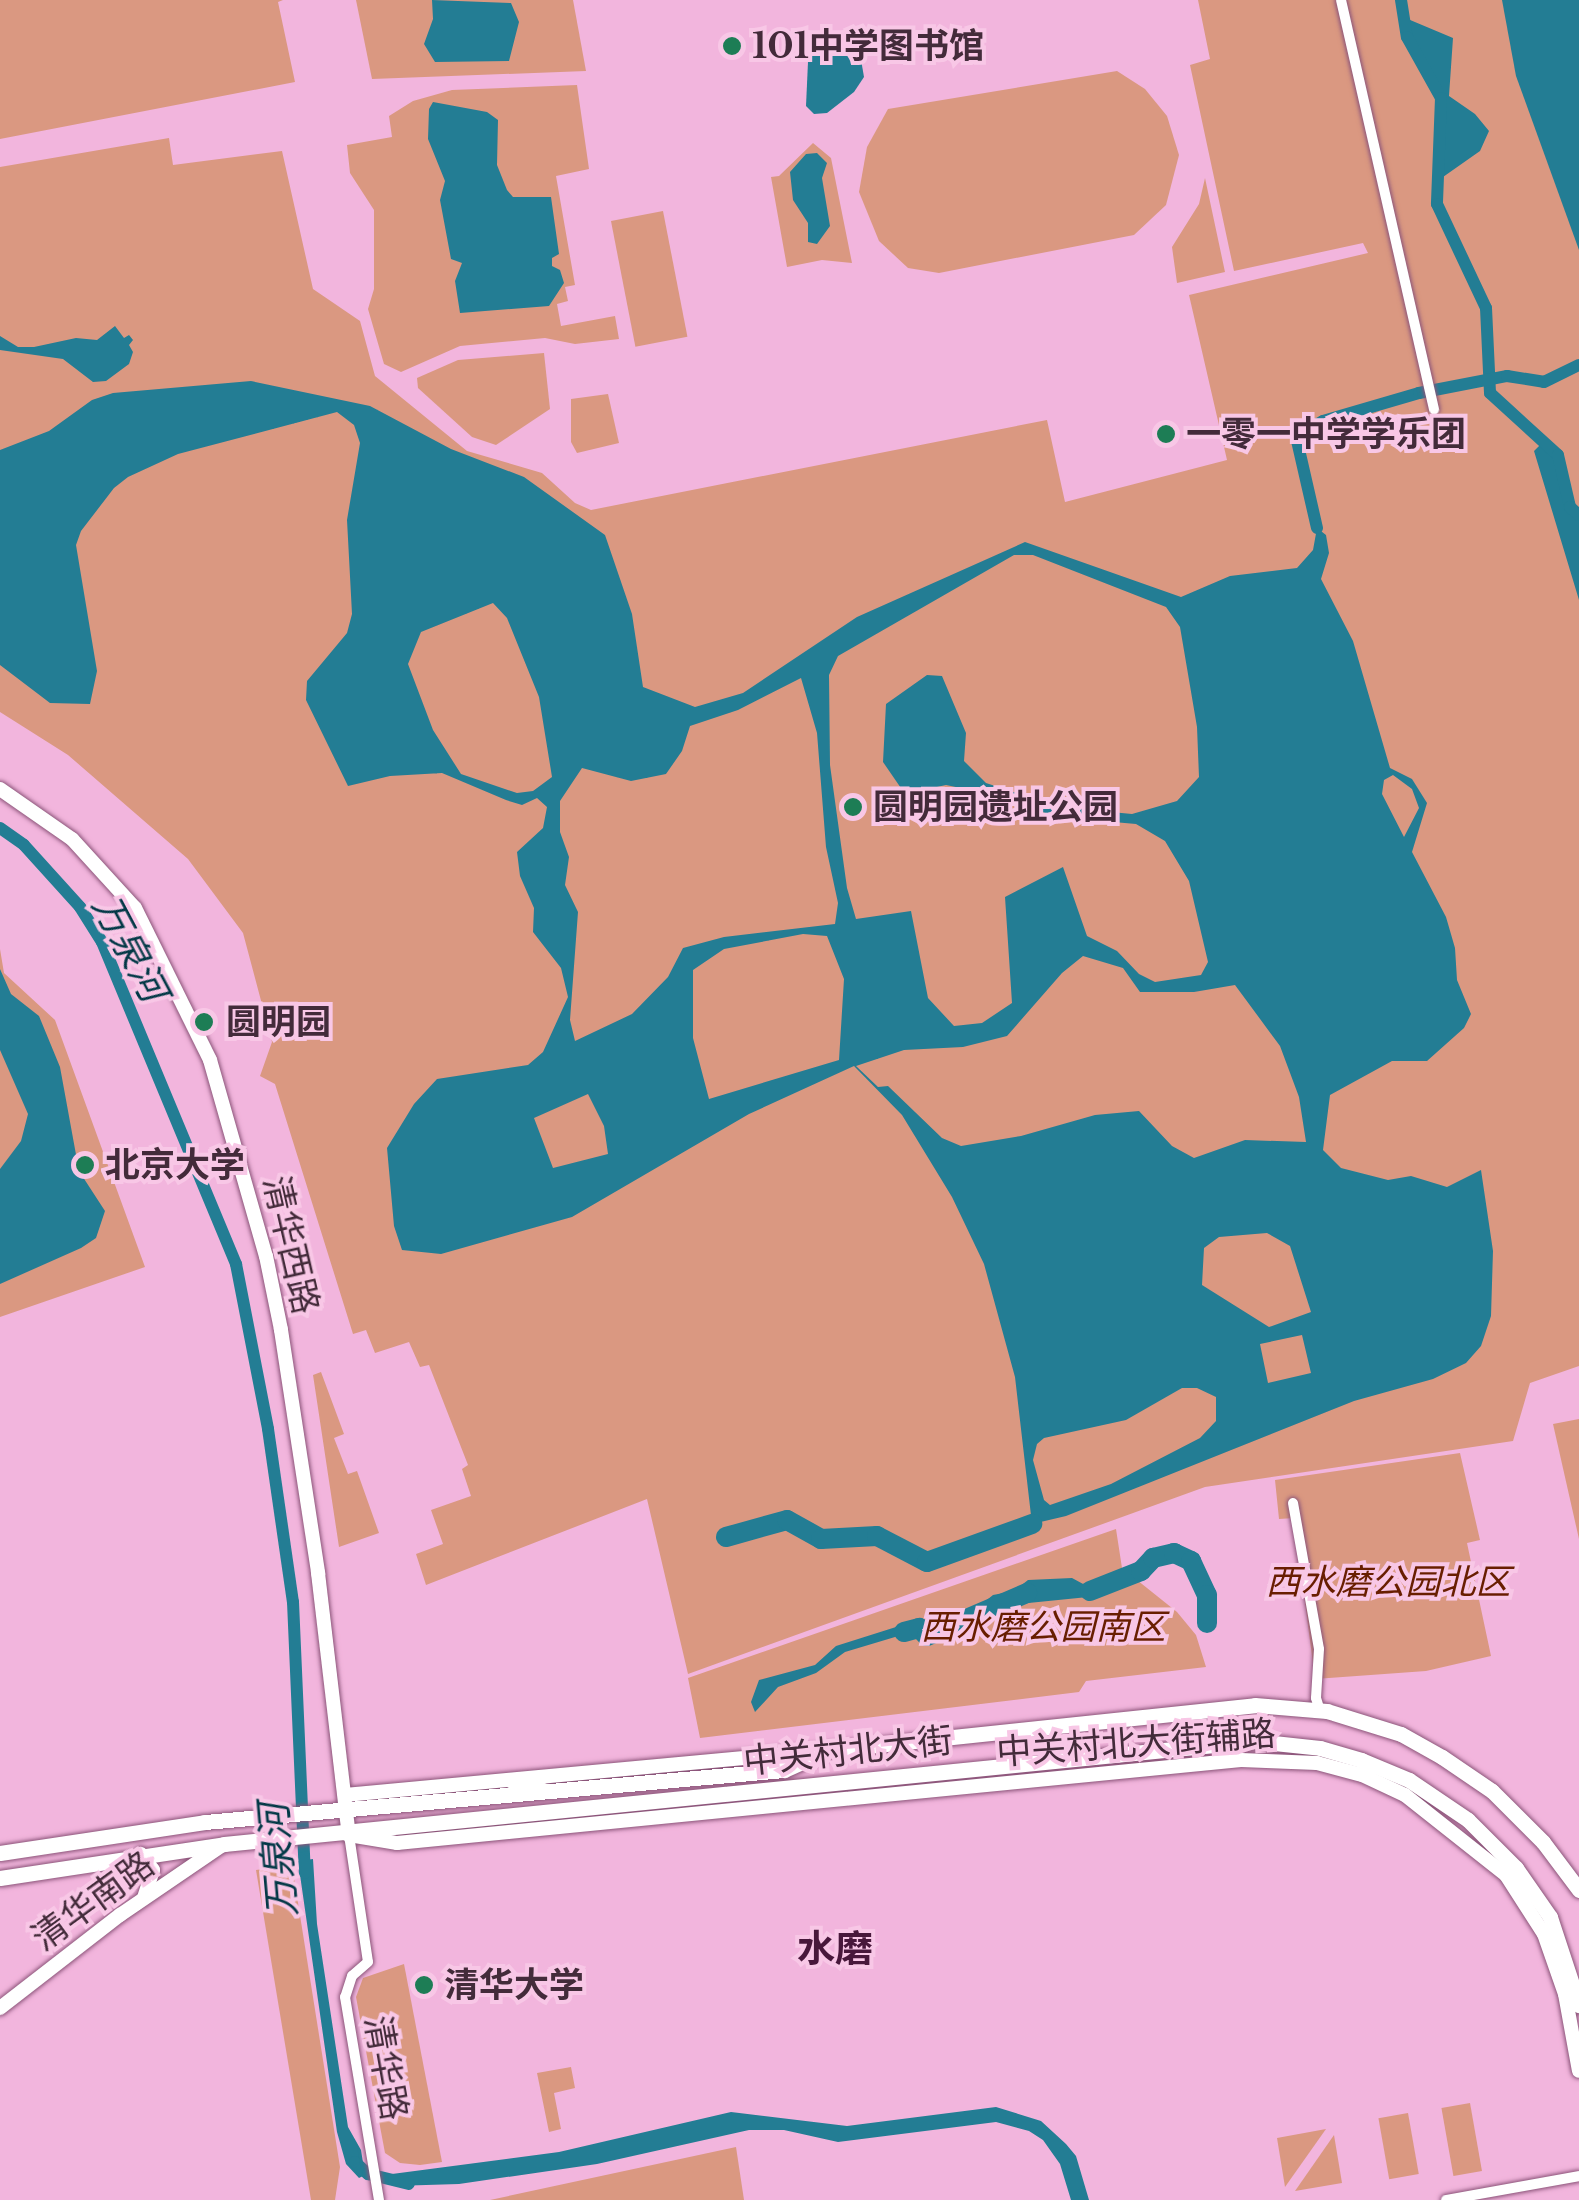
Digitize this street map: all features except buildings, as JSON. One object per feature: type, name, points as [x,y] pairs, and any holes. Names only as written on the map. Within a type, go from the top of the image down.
[{"type":"main road","name":"中关村北大街","points":[[0,1853],[128,1832],[784,1770],[829,1750],[1255,1705],[1320,1711],[1401,1734],[1480,1782],[1542,1842],[1579,1890]]},
{"type":"main road","name":"中关村北大街","points":[[0,1878],[224,1844],[349,1835],[1254,1742],[1320,1748],[1409,1780],[1468,1820],[1516,1868],[1550,1917],[1579,2005]]},
{"type":"main road","points":[[510,1780],[550,1793]]},
{"type":"street","points":[[1341,0],[1434,410]]},
{"type":"street","name":"清华西路","points":[[0,789],[72,839],[135,908],[210,1060],[262,1239],[281,1330],[349,1835]]},
{"type":"street","points":[[1292,1503],[1319,1649],[1316,1698],[1320,1711]]},
{"type":"street","points":[[345,1795],[829,1750]]},
{"type":"street","name":"中关村北大街辅路","points":[[349,1835],[397,1844],[1253,1758],[1317,1764],[1362,1775],[1405,1796],[1506,1875],[1544,1934],[1564,1994],[1579,2071]]},
{"type":"street","name":"清华路","points":[[349,1835],[368,1962],[352,1976],[346,1997],[379,2200]]},
{"type":"street","name":"清华南路","points":[[0,2008],[141,1901],[224,1844]]},
{"type":"street","points":[[141,1854],[153,1870],[148,1892],[141,1901]]},
{"type":"street","points":[[1446,2200],[1579,2176]]},
{"type":"street","points":[[1529,2186],[1531,2200]]},
{"type":"green space","points":[[0,0],[283,0],[278,2],[295,82],[0,139]]},
{"type":"green space","points":[[356,0],[573,0],[586,71],[372,79]]},
{"type":"green space","name":"圆明园遗址公园","points":[[1198,0],[1579,0],[1579,1366],[1530,1383],[1513,1441],[1205,1487],[688,1674],[647,1499],[426,1585],[416,1554],[443,1544],[431,1510],[471,1496],[462,1469],[468,1465],[429,1365],[420,1367],[409,1342],[375,1353],[366,1330],[353,1334],[275,1084],[260,1076],[272,1042],[243,933],[188,859],[68,755],[0,712],[0,167],[169,138],[173,165],[282,151],[313,289],[360,321],[375,376],[467,451],[542,473],[575,503],[591,510],[1047,420],[1065,502],[1227,460],[1189,295],[1368,253],[1363,243],[1234,271],[1190,65],[1210,59]]},
{"type":"green space","points":[[1117,71],[1145,89],[1167,116],[1179,155],[1166,205],[1134,235],[939,273],[908,268],[879,241],[859,192],[867,147],[888,109]]},
{"type":"green space","points":[[577,85],[589,169],[556,176],[575,285],[565,287],[568,301],[557,304],[561,326],[615,316],[619,339],[575,344],[545,338],[460,346],[401,372],[384,364],[368,309],[374,289],[374,210],[350,173],[347,145],[392,137],[389,116],[413,101],[452,90]]},
{"type":"green space","points":[[813,143],[831,158],[852,263],[822,260],[787,267],[771,177],[779,176]]},
{"type":"green space","points":[[1205,178],[1225,272],[1177,283],[1172,247],[1199,204]]},
{"type":"green space","points":[[663,211],[687,337],[635,347],[611,221]]},
{"type":"green space","points":[[544,353],[550,409],[496,445],[472,437],[418,388],[417,378],[458,360]]},
{"type":"green space","points":[[608,394],[619,443],[577,453],[571,442],[571,399]]},
{"type":"green space","points":[[0,949],[4,973],[55,1020],[145,1267],[0,1317]]},
{"type":"green space","points":[[321,1372],[344,1434],[334,1438],[348,1474],[357,1471],[379,1533],[339,1547],[313,1375]]},
{"type":"green space","points":[[1579,1419],[1579,1539],[1553,1424]]},
{"type":"green space","name":"西水磨公园北区","points":[[1460,1453],[1480,1540],[1467,1543],[1491,1656],[1426,1671],[1315,1679],[1294,1518],[1279,1519],[1275,1480]]},
{"type":"green space","name":"西水磨公园南区","points":[[1116,1529],[1122,1568],[1177,1612],[1196,1635],[1206,1667],[1086,1681],[1079,1692],[700,1738],[688,1678]]},
{"type":"green space","points":[[292,1865],[340,2167],[335,2200],[311,2200],[256,1870]]},
{"type":"green space","points":[[404,1964],[442,2162],[420,2165],[400,2163],[385,2153],[356,1997],[363,1978]]},
{"type":"green space","points":[[571,2067],[575,2088],[554,2093],[561,2129],[549,2132],[537,2073]]},
{"type":"green space","points":[[1470,2103],[1482,2171],[1453,2176],[1441,2108]]},
{"type":"green space","points":[[1408,2113],[1419,2174],[1389,2179],[1378,2118]]},
{"type":"green space","points":[[1326,2129],[1285,2187],[1277,2138]]},
{"type":"green space","points":[[1334,2135],[1342,2183],[1295,2191]]},
{"type":"green space","points":[[736,2147],[744,2200],[490,2200]]},
{"type":"water","points":[[432,0],[511,3],[519,22],[509,61],[435,62],[424,44],[433,19]]},
{"type":"water","points":[[1502,0],[1579,0],[1579,250],[1516,76]]},
{"type":"water","points":[[1403,17],[1453,38],[1449,96],[1475,114],[1489,131],[1480,151],[1443,177],[1438,177],[1441,98],[1407,37]]},
{"type":"water","points":[[833,38],[859,48],[864,77],[854,92],[827,113],[814,114],[806,106],[808,62],[822,41]]},
{"type":"water","points":[[433,102],[487,112],[498,120],[497,165],[507,190],[513,197],[551,197],[559,254],[552,258],[552,266],[560,270],[564,283],[549,306],[460,313],[455,281],[462,263],[451,259],[440,200],[445,181],[428,139],[429,109]]},
{"type":"water","points":[[817,153],[827,163],[822,178],[830,226],[817,244],[808,242],[808,223],[793,200],[790,172],[806,154]]},
{"type":"water","points":[[115,326],[124,338],[129,335],[133,340],[129,345],[133,352],[129,364],[106,381],[93,382],[63,359],[0,350],[0,336],[18,347],[34,347],[76,338],[97,340]]},
{"type":"water","points":[[251,381],[370,406],[451,449],[524,477],[605,535],[632,614],[643,687],[695,707],[743,693],[857,617],[1025,542],[1181,597],[1230,576],[1297,568],[1313,550],[1317,528],[1326,535],[1329,553],[1321,579],[1353,641],[1390,768],[1412,779],[1427,803],[1412,852],[1446,917],[1455,948],[1457,980],[1471,1014],[1464,1028],[1427,1061],[1392,1061],[1330,1095],[1323,1150],[1341,1168],[1388,1180],[1411,1176],[1447,1187],[1481,1170],[1493,1251],[1491,1316],[1481,1346],[1466,1363],[1433,1379],[1354,1401],[1066,1516],[1032,1524],[1015,1377],[984,1264],[952,1197],[902,1115],[854,1066],[749,1114],[572,1217],[441,1254],[402,1250],[394,1226],[387,1148],[414,1104],[437,1079],[528,1065],[543,1052],[568,997],[561,968],[533,932],[534,908],[520,876],[517,852],[543,828],[547,807],[537,798],[522,805],[506,800],[442,773],[390,776],[348,786],[306,700],[307,681],[347,633],[352,614],[347,520],[360,443],[354,425],[337,412],[178,454],[128,477],[114,488],[81,531],[76,545],[97,671],[90,704],[50,703],[0,665],[0,450],[49,431],[92,400],[113,393]],"holes":[[[1014,555],[1033,555],[1166,607],[1180,627],[1197,727],[1199,777],[1177,801],[1132,814],[1059,807],[986,783],[964,761],[966,733],[942,676],[927,675],[886,704],[883,762],[905,794],[946,785],[990,794],[1057,817],[1136,824],[1165,841],[1189,881],[1208,962],[1201,975],[1155,982],[1139,974],[1117,951],[1087,936],[1063,867],[1005,897],[1012,1003],[982,1023],[954,1026],[928,998],[911,911],[856,919],[847,888],[830,765],[829,675],[838,656]],[[493,603],[507,618],[539,697],[552,777],[533,791],[517,793],[461,774],[433,730],[408,664],[421,632]],[[801,678],[817,733],[826,847],[838,903],[835,924],[724,937],[683,948],[668,977],[632,1014],[575,1041],[570,1020],[578,912],[565,885],[569,857],[560,832],[560,801],[582,768],[631,781],[666,774],[682,751],[690,726],[738,710]],[[1393,775],[1412,789],[1419,808],[1404,837],[1382,794],[1384,780]],[[803,934],[827,936],[844,979],[839,1060],[709,1099],[693,1038],[693,970],[724,949]],[[1083,956],[1123,968],[1140,992],[1194,992],[1235,985],[1280,1046],[1299,1097],[1306,1142],[1245,1140],[1194,1158],[1172,1146],[1139,1111],[1095,1115],[1021,1136],[961,1146],[942,1138],[888,1086],[878,1087],[856,1066],[904,1050],[963,1047],[1007,1036],[1062,973]],[[588,1094],[604,1126],[608,1154],[553,1168],[534,1118]],[[1267,1233],[1290,1246],[1311,1312],[1269,1327],[1202,1285],[1204,1248],[1219,1237]],[[1302,1335],[1311,1373],[1268,1383],[1260,1344]],[[1182,1388],[1197,1388],[1216,1397],[1216,1421],[1200,1438],[1111,1484],[1050,1505],[1044,1500],[1033,1460],[1037,1444],[1044,1438],[1126,1420]]]},
{"type":"water","points":[[1543,442],[1558,455],[1570,507],[1579,515],[1579,600],[1534,451]]},
{"type":"water","points":[[0,969],[11,994],[39,1016],[60,1067],[79,1171],[105,1211],[96,1238],[0,1284],[0,1169],[21,1141],[28,1114],[0,1050]]},
{"type":"water","points":[[1072,1578],[1085,1585],[1113,1579],[1117,1584],[1088,1597],[999,1606],[988,1616],[924,1637],[915,1631],[845,1652],[816,1673],[778,1687],[755,1712],[751,1702],[759,1680],[815,1665],[836,1646],[915,1621],[931,1627],[967,1616],[993,1595],[1014,1591],[1028,1580]]},
{"type":"water","points":[[313,1859],[317,1924],[348,2127],[361,2150],[365,2175],[359,2178],[346,2164],[337,2132],[298,1861]]},
{"type":"water","points":[[996,2107],[1041,2121],[1066,2144],[1076,2156],[1089,2200],[1071,2200],[1060,2164],[1043,2140],[1029,2131],[996,2122],[838,2142],[784,2130],[749,2130],[597,2164],[459,2184],[393,2186],[392,2174],[559,2152],[731,2112],[847,2126]]},
{"type":"waterway","points":[[1401,0],[1407,37],[1441,98],[1437,204],[1486,308],[1490,393],[1558,455],[1570,507],[1579,515]]},
{"type":"waterway","points":[[1317,528],[1296,436],[1323,421],[1419,393],[1507,376],[1544,382],[1579,365]]},
{"type":"waterway","name":"万泉河","points":[[0,828],[24,845],[80,907],[102,942],[236,1264],[268,1429],[293,1602],[305,1873]]},
{"type":"waterway","points":[[726,1537],[787,1520],[821,1539],[877,1536],[927,1562],[1032,1524]]},
{"type":"waterway","points":[[1090,1591],[1141,1571],[1153,1558],[1174,1553],[1191,1561],[1207,1595],[1207,1623]]},
{"type":"waterway","points":[[904,1632],[919,1628],[927,1636],[1027,1593]]},
{"type":"waterway","name":"万泉河","points":[[355,2162],[368,2174],[409,2184]]},
{"type":"place","name":"101中学图书馆","points":[[732,46]]},
{"type":"place","name":"一零一中学学乐团","points":[[1166,434]]},
{"type":"place","name":"圆明园遗址公园","points":[[853,807]]},
{"type":"place","name":"圆明园","points":[[204,1022]]},
{"type":"place","name":"北京大学","points":[[85,1165]]},
{"type":"place","name":"清华大学","points":[[424,1985]]},
{"type":"district","name":"水磨","points":[[835,1949]]}]
